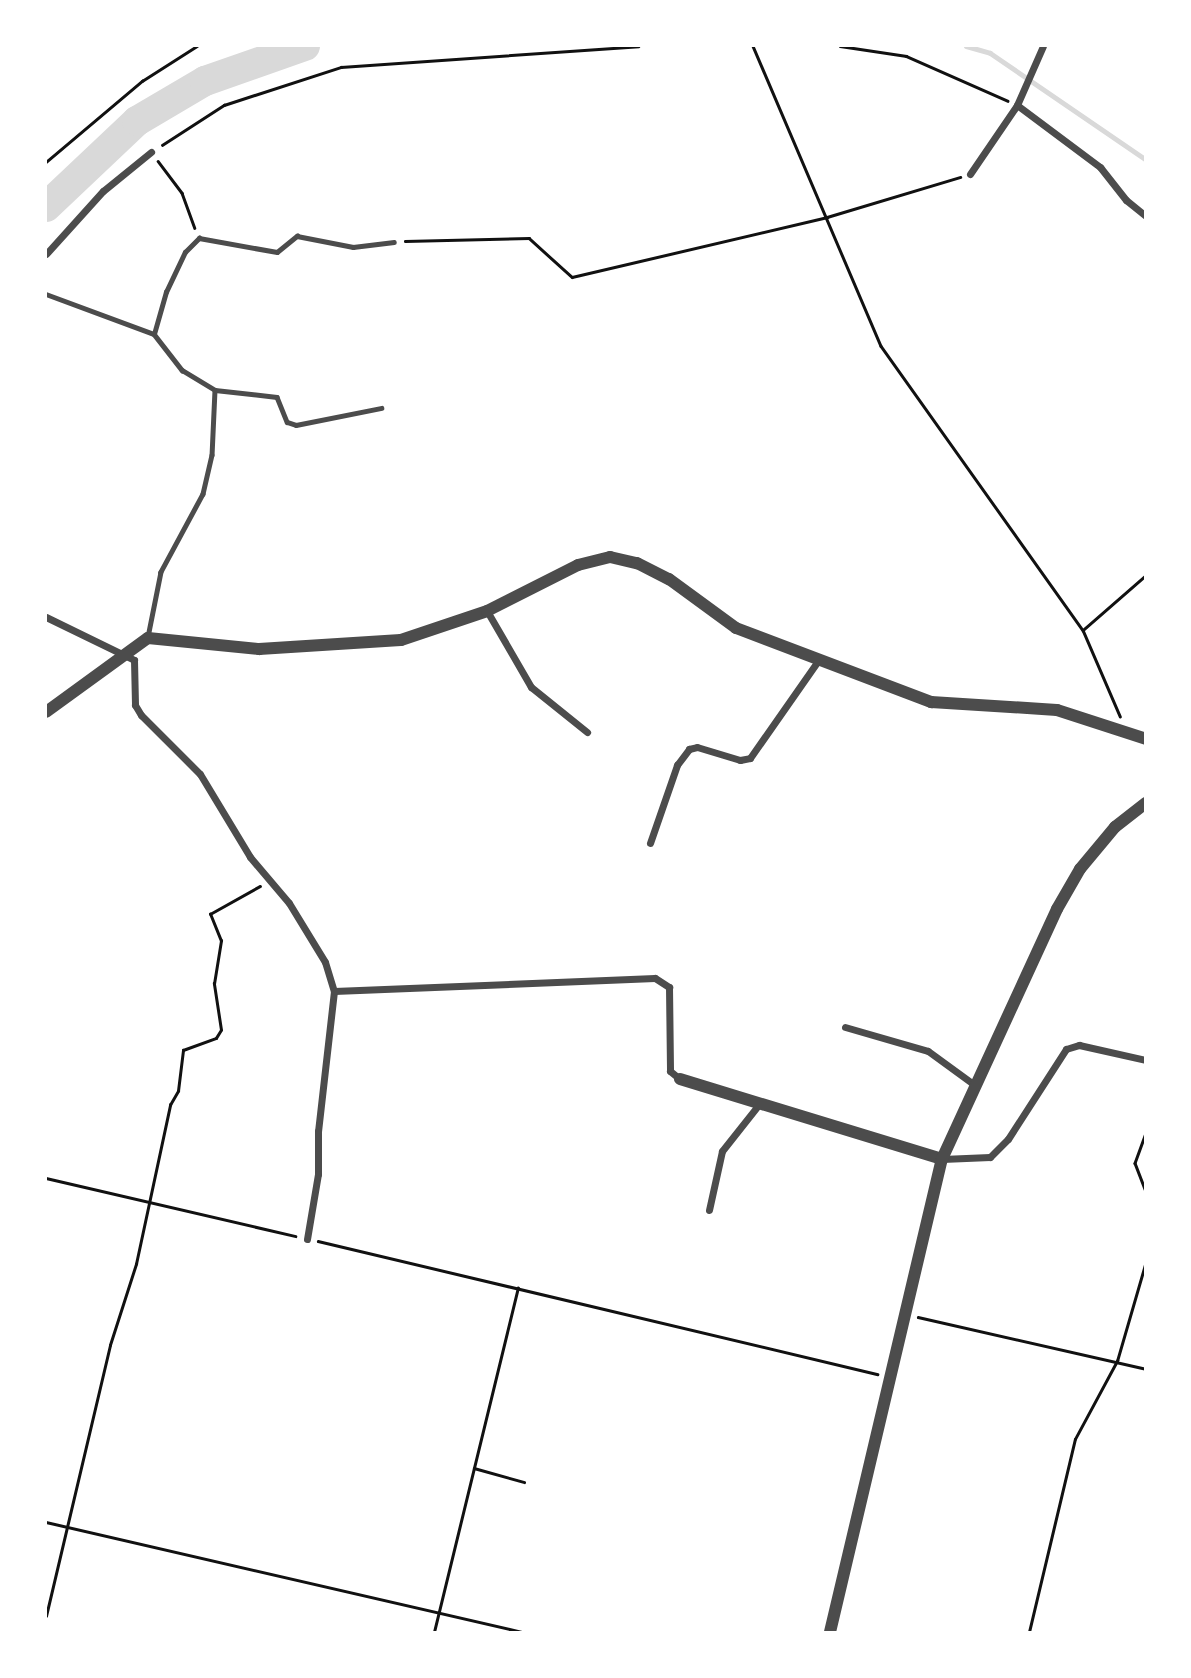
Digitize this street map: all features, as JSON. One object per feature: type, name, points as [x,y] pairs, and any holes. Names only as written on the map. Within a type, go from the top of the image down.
[{"type":"street","points":[[970,174],[1017,105],[1043,46]]},
{"type":"street","points":[[1017,105],[1100,167],[1126,200],[1146,216]]},
{"type":"street","points":[[46,254],[103,191],[151,152]]},
{"type":"street","points":[[46,712],[148,638],[259,649],[324,648],[401,640],[487,611],[578,565],[610,558],[637,562],[736,628],[931,702],[1057,710],[1146,739]]},
{"type":"street","points":[[487,611],[531,687],[587,732]]},
{"type":"street","points":[[46,617],[134,660],[135,705],[141,715],[200,774],[267,882],[303,925],[325,962],[334,991],[319,1120],[318,1174],[307,1239]]},
{"type":"street","points":[[650,843],[677,765],[689,749],[697,747],[740,760],[750,758],[818,661]]},
{"type":"street","points":[[830,1633],[893,1378],[942,1159],[1057,909],[1080,869],[1115,827],[1146,803]]},
{"type":"street","points":[[334,991],[655,978],[669,987],[670,1071],[680,1079],[761,1101],[942,1159],[990,1157],[1008,1139],[1066,1049],[1079,1045],[1146,1060]]},
{"type":"street","points":[[845,1027],[928,1051],[976,1086]]},
{"type":"street","points":[[709,1209],[722,1151],[761,1101]]},
{"type":"lane","points":[[154,334],[166,292],[185,252],[199,238],[277,252],[297,236],[353,247],[394,242]]},
{"type":"lane","points":[[46,294],[154,334],[182,370],[215,390],[277,397],[287,422],[296,425],[381,408]]},
{"type":"lane","points":[[148,638],[161,572],[203,494],[212,455],[215,390]]},
{"type":"path","points":[[46,162],[187,47],[197,46]]},
{"type":"path","points":[[199,238],[182,193],[151,152],[225,105],[341,67],[638,46]]},
{"type":"path","points":[[753,46],[881,346],[1083,630],[1120,708],[1122,729]]},
{"type":"path","points":[[840,46],[906,56],[1017,105]]},
{"type":"path","points":[[394,242],[530,238],[572,277],[827,217],[970,174]]},
{"type":"path","points":[[1083,630],[1146,575]]},
{"type":"path","points":[[46,1616],[110,1345],[136,1264],[146,1202],[170,1105],[178,1091],[184,1046],[216,1038],[222,1030],[214,984],[220,941],[210,914],[267,882]]},
{"type":"path","points":[[1146,1133],[1135,1163],[1146,1192]]},
{"type":"path","points":[[46,1178],[893,1378]]},
{"type":"path","points":[[1029,1633],[1075,1439],[1117,1361],[1146,1261]]},
{"type":"path","points":[[434,1633],[518,1288]]},
{"type":"path","points":[[908,1314],[1146,1368]]},
{"type":"path","points":[[474,1468],[524,1482]]},
{"type":"path","points":[[46,1521],[522,1633]]},
{"type":"waterway","points":[[46,207],[137,121],[205,81],[305,46]]},
{"type":"waterway","points":[[966,46],[990,53],[1146,160]]}]
